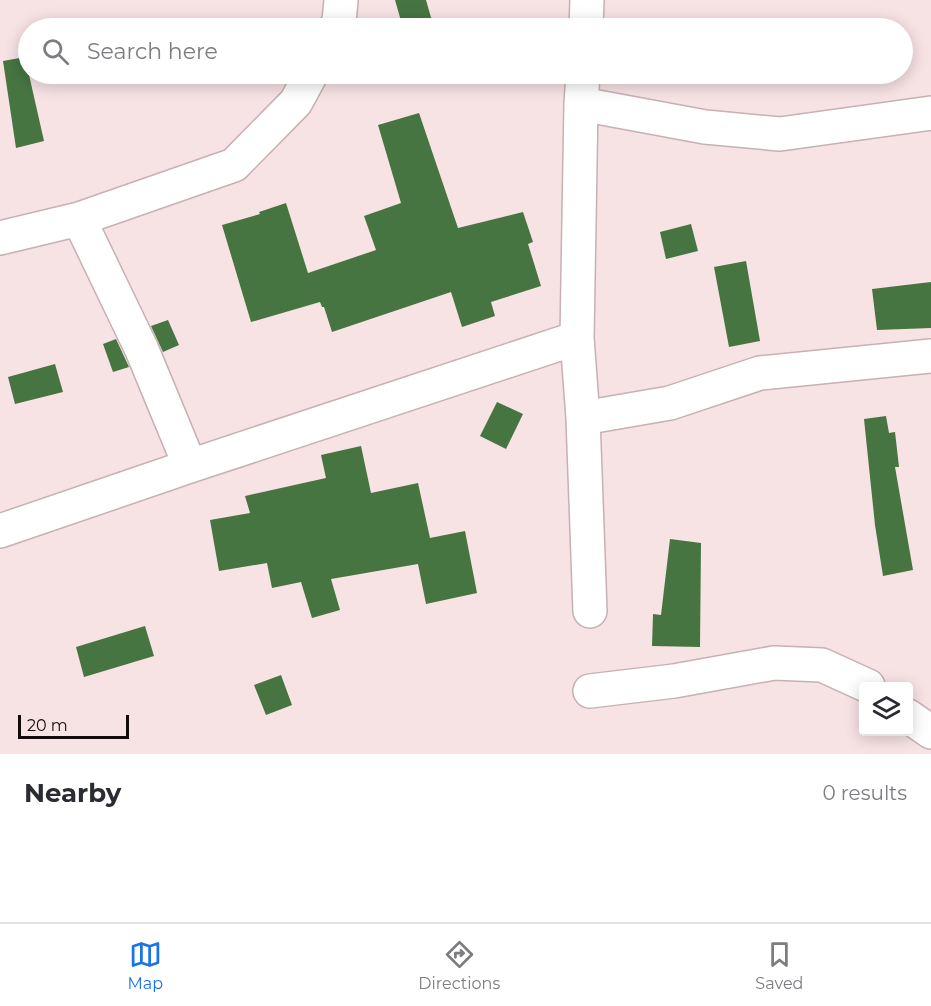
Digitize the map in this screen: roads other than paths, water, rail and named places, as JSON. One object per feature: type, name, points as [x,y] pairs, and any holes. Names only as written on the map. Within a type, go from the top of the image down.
[{"type":"street","points":[[339,18],[341,0]]},
{"type":"street","points":[[586,18],[587,0]]},
{"type":"street","points":[[0,238],[79,219],[234,165],[296,102],[306,84]]},
{"type":"street","points":[[590,610],[578,338],[582,89],[705,127],[780,134],[931,112]]},
{"type":"street","points":[[79,219],[142,350],[190,466]]},
{"type":"street","points":[[0,531],[578,338]]},
{"type":"street","points":[[583,418],[670,403],[760,373],[931,356]]},
{"type":"street","points":[[590,691],[674,681],[774,663],[822,664],[859,682]]},
{"type":"street","points":[[913,719],[931,732]]}]
